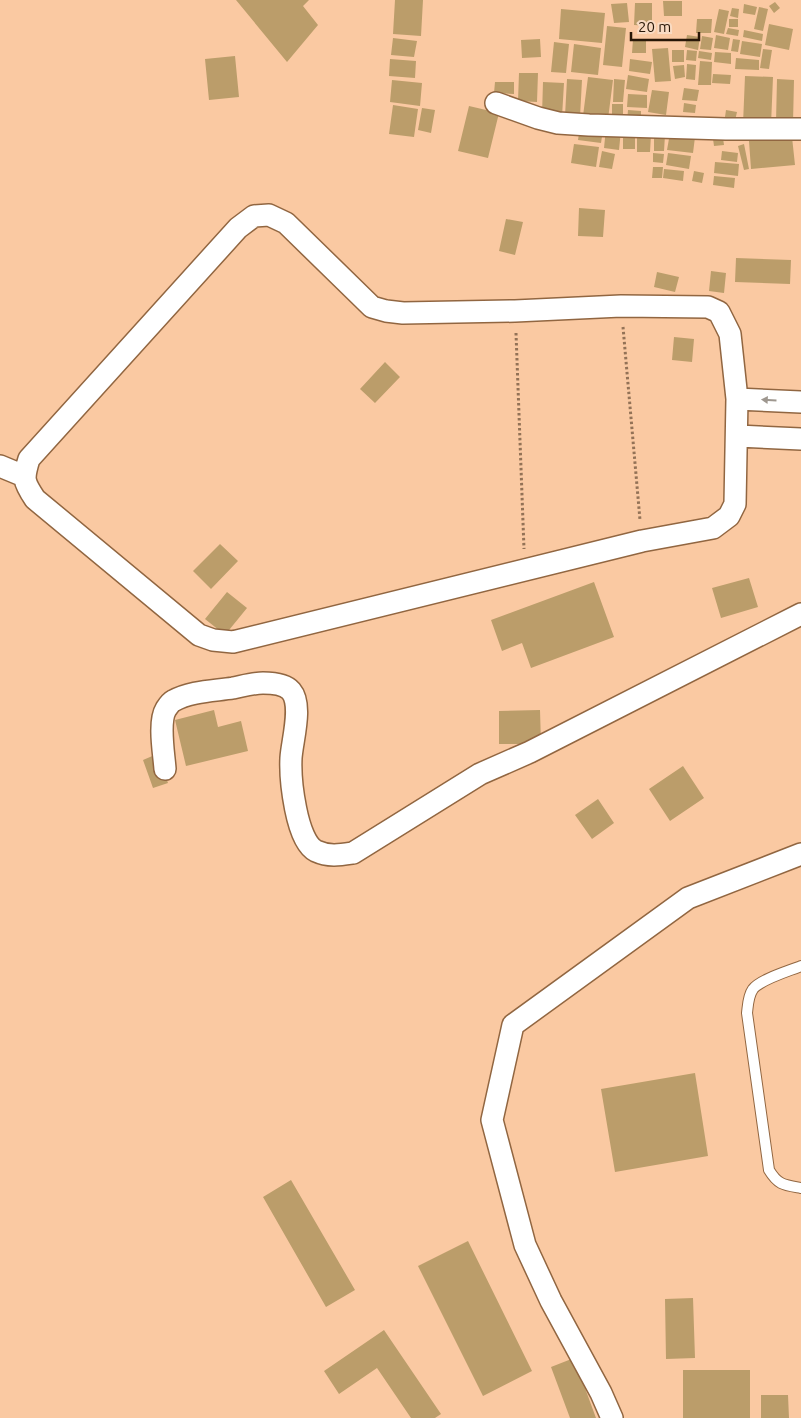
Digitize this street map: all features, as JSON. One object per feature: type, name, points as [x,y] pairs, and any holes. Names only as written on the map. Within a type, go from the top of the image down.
[{"type":"street","points":[[496,103],[538,118],[581,125],[726,129],[801,128]]},
{"type":"street","points":[[269,215],[286,222],[372,307],[386,311],[403,313],[516,311],[621,306],[708,307],[719,312],[730,334],[738,399],[735,504],[729,516],[712,528],[642,541],[233,642],[213,640],[199,635],[35,499],[27,487],[24,476],[29,459],[238,228],[254,216],[269,215]]},
{"type":"street","points":[[738,399],[801,402]]},
{"type":"street","points":[[738,436],[801,440]]},
{"type":"street","points":[[0,466],[24,476]]},
{"type":"street","points":[[165,769],[162,725],[165,710],[172,701],[192,694],[263,683],[280,684],[292,691],[297,706],[291,758],[292,779],[295,803],[305,839],[314,850],[332,856],[353,853],[480,774],[530,752],[801,614]]},
{"type":"street","points":[[612,1418],[602,1393],[551,1301],[525,1245],[492,1120],[513,1025],[688,898],[801,854]]},
{"type":"lane","points":[[801,966],[753,989],[748,999],[747,1013],[769,1170],[782,1185],[801,1188]]},
{"type":"path","points":[[621,306],[642,541]]},
{"type":"path","points":[[516,311],[525,570]]},
{"type":"building","points":[[236,0],[309,0],[303,6],[318,25],[287,62]]},
{"type":"building","points":[[395,0],[423,0],[421,36],[393,34]]},
{"type":"building","points":[[663,1],[682,1],[682,16],[664,16]]},
{"type":"building","points":[[775,2],[780,8],[774,13],[769,6]]},
{"type":"building","points":[[627,3],[629,22],[614,23],[611,4]]},
{"type":"building","points":[[635,3],[652,3],[652,26],[634,25]]},
{"type":"building","points":[[744,4],[757,7],[755,15],[743,13]]},
{"type":"building","points":[[759,7],[768,9],[763,31],[754,29]]},
{"type":"building","points":[[732,8],[739,9],[738,18],[730,16]]},
{"type":"building","points":[[561,9],[605,13],[602,43],[559,39]]},
{"type":"building","points":[[719,9],[729,11],[724,34],[714,32]]},
{"type":"building","points":[[697,19],[712,19],[711,33],[696,33]]},
{"type":"building","points":[[729,19],[738,19],[738,27],[729,27]]},
{"type":"building","points":[[769,24],[793,29],[789,50],[765,45]]},
{"type":"building","points":[[607,26],[626,28],[622,67],[603,65]]},
{"type":"building","points":[[728,28],[739,30],[738,36],[726,34]]},
{"type":"building","points":[[744,30],[763,34],[762,41],[743,37]]},
{"type":"building","points":[[687,35],[700,37],[698,50],[685,47]]},
{"type":"building","points":[[716,35],[730,38],[728,50],[714,48]]},
{"type":"building","points":[[702,36],[713,38],[711,50],[700,49]]},
{"type":"building","points":[[393,38],[417,41],[414,57],[391,55]]},
{"type":"building","points":[[540,39],[541,57],[522,58],[521,40]]},
{"type":"building","points":[[633,39],[646,39],[646,53],[632,53]]},
{"type":"building","points":[[733,39],[740,40],[738,52],[731,51]]},
{"type":"building","points":[[742,41],[762,44],[760,57],[740,54]]},
{"type":"building","points":[[554,42],[569,44],[566,73],[551,72]]},
{"type":"building","points":[[574,44],[601,48],[598,75],[571,72]]},
{"type":"building","points":[[668,48],[671,81],[655,82],[652,49]]},
{"type":"building","points":[[763,49],[772,50],[769,69],[760,68]]},
{"type":"building","points":[[672,50],[684,50],[684,62],[672,62]]},
{"type":"building","points":[[687,50],[697,51],[696,61],[686,60]]},
{"type":"building","points":[[699,51],[712,53],[711,60],[698,58]]},
{"type":"building","points":[[715,52],[731,53],[731,64],[714,62]]},
{"type":"building","points":[[235,56],[239,97],[209,100],[205,59]]},
{"type":"building","points":[[736,58],[759,60],[759,70],[735,69]]},
{"type":"building","points":[[390,59],[416,61],[415,78],[389,76]]},
{"type":"building","points":[[630,59],[652,62],[650,74],[629,71]]},
{"type":"building","points":[[700,61],[712,62],[711,85],[698,85]]},
{"type":"building","points":[[687,64],[696,65],[695,80],[686,79]]},
{"type":"building","points":[[684,65],[685,77],[675,79],[673,66]]},
{"type":"building","points":[[519,73],[538,73],[537,102],[518,101]]},
{"type":"building","points":[[713,74],[731,75],[730,84],[712,83]]},
{"type":"building","points":[[628,75],[649,79],[647,92],[626,89]]},
{"type":"building","points":[[745,76],[773,77],[771,125],[743,124]]},
{"type":"building","points":[[588,77],[613,80],[608,119],[583,116]]},
{"type":"building","points":[[567,79],[582,80],[580,117],[565,116]]},
{"type":"building","points":[[614,79],[625,80],[623,102],[613,102]]},
{"type":"building","points":[[777,79],[794,80],[793,123],[776,122]]},
{"type":"building","points":[[392,80],[422,83],[420,106],[390,102]]},
{"type":"building","points":[[495,82],[514,82],[514,94],[494,93]]},
{"type":"building","points":[[543,82],[564,83],[562,117],[542,115]]},
{"type":"building","points":[[684,88],[699,90],[697,101],[682,100]]},
{"type":"building","points":[[652,90],[669,92],[666,115],[648,112]]},
{"type":"building","points":[[628,94],[647,95],[647,108],[627,107]]},
{"type":"building","points":[[684,103],[696,105],[695,113],[683,112]]},
{"type":"building","points":[[612,104],[623,104],[623,114],[612,114]]},
{"type":"building","points":[[393,105],[418,109],[414,137],[389,134]]},
{"type":"building","points":[[469,106],[499,113],[488,158],[458,151]]},
{"type":"building","points":[[422,108],[435,110],[431,133],[418,130]]},
{"type":"building","points":[[628,110],[641,111],[641,123],[627,122]]},
{"type":"building","points":[[726,110],[737,112],[734,125],[724,124]]},
{"type":"building","points":[[580,127],[603,130],[601,143],[578,140]]},
{"type":"building","points":[[606,128],[621,130],[619,150],[604,148]]},
{"type":"building","points":[[623,133],[635,133],[635,149],[623,149]]},
{"type":"building","points":[[670,133],[695,137],[693,153],[667,150]]},
{"type":"building","points":[[654,134],[665,135],[664,151],[654,151]]},
{"type":"building","points":[[637,135],[651,135],[650,152],[637,152]]},
{"type":"building","points":[[792,137],[795,165],[751,169],[749,141]]},
{"type":"building","points":[[723,138],[724,145],[714,146],[713,139]]},
{"type":"building","points":[[574,144],[599,147],[596,167],[571,163]]},
{"type":"building","points":[[744,144],[749,169],[744,170],[738,146]]},
{"type":"building","points":[[602,151],[615,154],[612,169],[599,167]]},
{"type":"building","points":[[722,151],[738,153],[737,162],[721,160]]},
{"type":"building","points":[[653,153],[664,154],[663,163],[653,162]]},
{"type":"building","points":[[668,153],[691,156],[689,169],[666,165]]},
{"type":"building","points":[[715,162],[739,164],[738,176],[714,173]]},
{"type":"building","points":[[653,167],[663,167],[662,178],[652,178]]},
{"type":"building","points":[[664,169],[684,171],[683,181],[663,178]]},
{"type":"building","points":[[694,171],[704,173],[702,183],[692,181]]},
{"type":"building","points":[[714,176],[735,178],[734,188],[713,185]]},
{"type":"building","points":[[579,208],[605,210],[603,237],[578,236]]},
{"type":"building","points":[[506,219],[523,222],[515,255],[499,251]]},
{"type":"building","points":[[736,258],[791,260],[790,284],[735,282]]},
{"type":"building","points":[[711,271],[726,273],[724,293],[709,291]]},
{"type":"building","points":[[657,272],[679,277],[675,292],[654,287]]},
{"type":"building","points":[[674,337],[694,339],[692,362],[672,360]]},
{"type":"building","points":[[385,362],[400,377],[375,403],[360,389]]},
{"type":"building","points":[[220,544],[238,561],[211,589],[193,571]]},
{"type":"building","points":[[749,578],[758,607],[721,618],[712,588]]},
{"type":"building","points":[[594,582],[614,637],[531,668],[522,643],[502,651],[491,620]]},
{"type":"building","points":[[227,592],[247,608],[225,635],[205,619]]},
{"type":"building","points":[[214,710],[218,727],[241,721],[248,751],[186,766],[175,720]]},
{"type":"building","points":[[540,710],[541,744],[499,744],[499,711]]},
{"type":"building","points":[[157,754],[168,783],[153,788],[143,760]]},
{"type":"building","points":[[683,766],[704,798],[670,821],[649,789]]},
{"type":"building","points":[[598,799],[614,823],[592,839],[575,815]]},
{"type":"building","points":[[695,1073],[708,1156],[615,1172],[601,1089]]},
{"type":"building","points":[[291,1180],[355,1290],[326,1307],[263,1197]]},
{"type":"building","points":[[468,1241],[532,1371],[483,1396],[418,1266]]},
{"type":"building","points":[[693,1298],[695,1358],[666,1359],[665,1299]]},
{"type":"building","points":[[384,1330],[441,1414],[435,1418],[411,1418],[377,1368],[339,1394],[324,1371]]},
{"type":"building","points":[[574,1358],[596,1418],[570,1418],[551,1367]]},
{"type":"building","points":[[683,1370],[750,1370],[750,1418],[683,1418]]},
{"type":"building","points":[[761,1395],[788,1395],[789,1418],[761,1418]]}]
